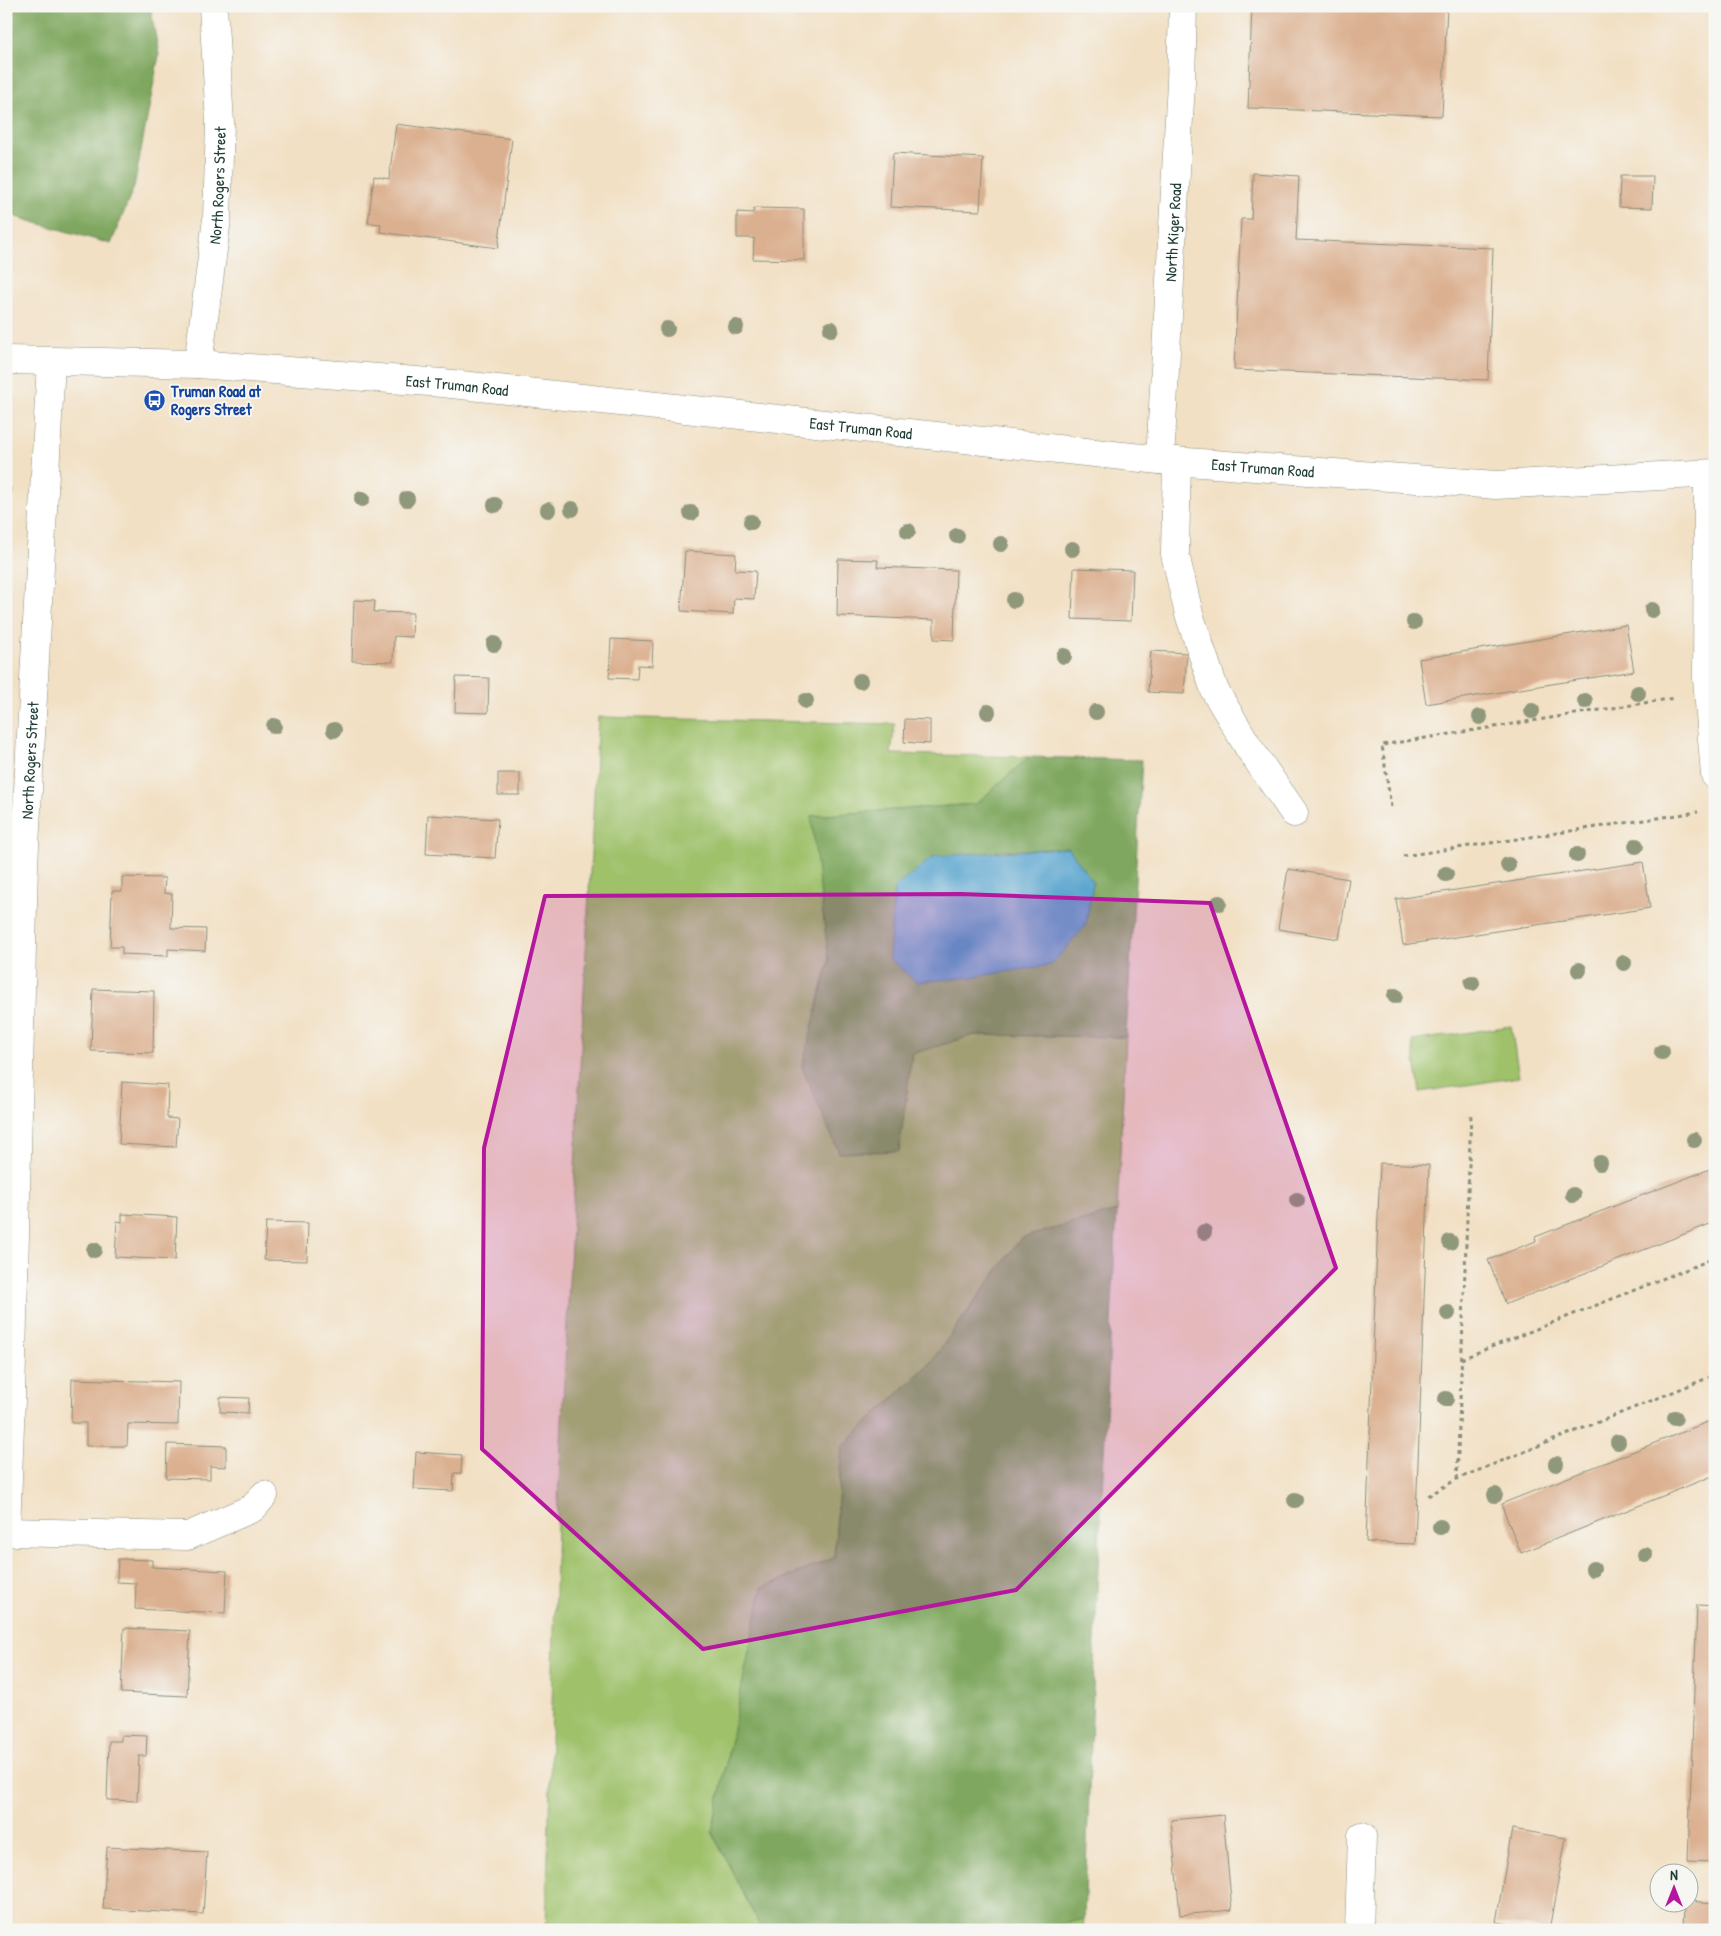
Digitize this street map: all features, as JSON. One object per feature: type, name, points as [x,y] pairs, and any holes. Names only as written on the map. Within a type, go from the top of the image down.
[{"type":"street","name":"North Rogers Street","points":[[198,364],[217,219],[220,123],[213,6]]},
{"type":"street","name":"North Kiger Road","points":[[1183,6],[1182,82],[1168,461],[1176,554],[1192,623],[1215,691],[1249,748],[1294,813]]},
{"type":"street","name":"East Truman Road","points":[[6,360],[198,364],[442,383],[1168,461],[1496,485],[1711,474]]},
{"type":"street","name":"North Rogers Street","points":[[6,1532],[15,865],[51,362]]},
{"type":"street","points":[[1711,474],[1707,678],[1715,775]]},
{"type":"street","points":[[6,1532],[188,1536],[253,1508],[264,1495]]},
{"type":"street","points":[[1358,1930],[1362,1836]]},
{"type":"path","points":[[1391,807],[1382,745],[1677,698]]},
{"type":"path","points":[[1403,856],[1698,812]]},
{"type":"path","points":[[1457,1479],[1471,1113]]},
{"type":"path","points":[[1461,1359],[1715,1258]]},
{"type":"path","points":[[1428,1496],[1457,1479],[1715,1375]]},
{"type":"highlighted area","points":[[960,894],[1210,903],[1336,1268],[1016,1590],[703,1649],[482,1449],[484,1148],[545,896]]},
{"type":"green space","points":[[6,6],[150,6],[159,55],[134,187],[111,244],[16,217],[6,200]]},
{"type":"green space","points":[[598,717],[895,724],[891,754],[1029,757],[976,804],[812,816],[829,962],[802,1067],[899,1151],[911,1054],[974,1035],[1126,1037],[1117,1211],[1021,1238],[931,1362],[842,1447],[834,1558],[762,1588],[712,1832],[762,1930],[546,1930],[557,1520]]},
{"type":"green space","points":[[1029,757],[1142,760],[1126,1037],[974,1035],[912,1054],[899,1151],[839,1153],[802,1067],[829,962],[811,816],[976,804]],"holes":[[[1068,848],[1093,883],[996,851]]]},
{"type":"green space","points":[[1511,1026],[1519,1077],[1420,1092],[1412,1041]]},
{"type":"green space","points":[[1117,1211],[1098,1567],[1084,1919],[1040,1930],[762,1930],[712,1832],[762,1588],[834,1558],[842,1447],[931,1362],[1021,1238]]},
{"type":"green space","points":[[1084,1919],[1083,1930],[1040,1930]]},
{"type":"water","points":[[1069,848],[1093,883],[1086,925],[1051,965],[971,977],[916,982],[889,958],[894,888],[934,856]]},
{"type":"building","points":[[1252,6],[1447,6],[1442,116],[1248,108]]},
{"type":"building","points":[[396,124],[512,139],[498,248],[380,232],[381,224],[368,223],[374,176],[389,179]]},
{"type":"building","points":[[893,153],[983,158],[980,211],[890,207]]},
{"type":"building","points":[[1253,173],[1299,176],[1296,240],[1493,248],[1488,380],[1234,370],[1241,219],[1251,219]]},
{"type":"building","points":[[1620,176],[1653,176],[1652,208],[1619,207]]},
{"type":"building","points":[[754,208],[804,209],[804,260],[753,259],[754,238],[737,238],[737,212],[753,213]]},
{"type":"building","points":[[6,488],[11,488],[8,540],[6,540]]},
{"type":"building","points":[[685,551],[736,554],[735,570],[756,571],[754,599],[734,598],[733,614],[681,611]]},
{"type":"building","points":[[838,559],[878,560],[877,567],[956,570],[954,640],[934,639],[934,620],[837,616]]},
{"type":"building","points":[[1074,568],[1133,570],[1131,621],[1072,619]]},
{"type":"building","points":[[354,600],[375,601],[374,612],[413,613],[412,637],[394,636],[393,662],[352,661]]},
{"type":"building","points":[[1626,625],[1634,671],[1426,704],[1419,659]]},
{"type":"building","points":[[611,639],[653,641],[652,666],[638,665],[637,679],[609,678]]},
{"type":"building","points":[[1151,651],[1187,653],[1184,694],[1148,692]]},
{"type":"building","points":[[456,677],[489,678],[488,713],[455,712]]},
{"type":"building","points":[[905,719],[930,720],[930,744],[904,742]]},
{"type":"building","points":[[498,773],[520,773],[520,795],[498,795]]},
{"type":"building","points":[[428,815],[498,819],[495,858],[426,854]]},
{"type":"building","points":[[1643,862],[1650,908],[1403,945],[1396,899]]},
{"type":"building","points":[[1288,869],[1349,879],[1339,939],[1278,929]]},
{"type":"building","points":[[122,877],[165,878],[164,893],[172,894],[171,928],[206,929],[205,951],[168,949],[168,956],[122,954],[122,947],[110,947],[112,891],[122,891]]},
{"type":"building","points":[[93,989],[154,991],[153,1053],[91,1051]]},
{"type":"building","points":[[122,1082],[168,1085],[167,1118],[178,1119],[176,1147],[119,1144]]},
{"type":"building","points":[[1380,1163],[1429,1165],[1415,1544],[1366,1542]]},
{"type":"building","points":[[1715,1167],[1715,1222],[1506,1304],[1488,1260],[1536,1241],[1535,1237]]},
{"type":"building","points":[[122,1214],[177,1217],[175,1260],[115,1257],[117,1221],[122,1222]]},
{"type":"building","points":[[266,1222],[308,1223],[307,1261],[264,1260]]},
{"type":"building","points":[[72,1379],[179,1382],[178,1425],[128,1424],[127,1446],[86,1446],[86,1423],[71,1423]]},
{"type":"building","points":[[220,1397],[249,1398],[248,1413],[220,1412]]},
{"type":"building","points":[[1715,1419],[1715,1475],[1521,1553],[1501,1504]]},
{"type":"building","points":[[167,1444],[226,1446],[226,1467],[210,1466],[210,1479],[166,1478]]},
{"type":"building","points":[[416,1452],[462,1455],[461,1473],[454,1473],[453,1491],[414,1489]]},
{"type":"building","points":[[118,1559],[152,1560],[152,1567],[227,1571],[225,1613],[135,1609],[136,1583],[117,1582]]},
{"type":"building","points":[[1697,1605],[1715,1606],[1715,1863],[1688,1862]]},
{"type":"building","points":[[124,1628],[190,1631],[187,1696],[121,1693]]},
{"type":"building","points":[[121,1735],[147,1736],[146,1756],[139,1756],[137,1801],[107,1800],[109,1741],[121,1741]]},
{"type":"building","points":[[1223,1815],[1232,1910],[1180,1915],[1171,1820]]},
{"type":"building","points":[[1512,1829],[1566,1838],[1549,1930],[1496,1922]]},
{"type":"building","points":[[107,1847],[207,1852],[203,1914],[103,1909]]},
{"type":"building","points":[[1698,1902],[1715,1903],[1715,1930],[1683,1930],[1684,1914],[1698,1914]]},
{"type":"place","name":"Truman Road at Rogers Street","points":[[155,400]]}]
